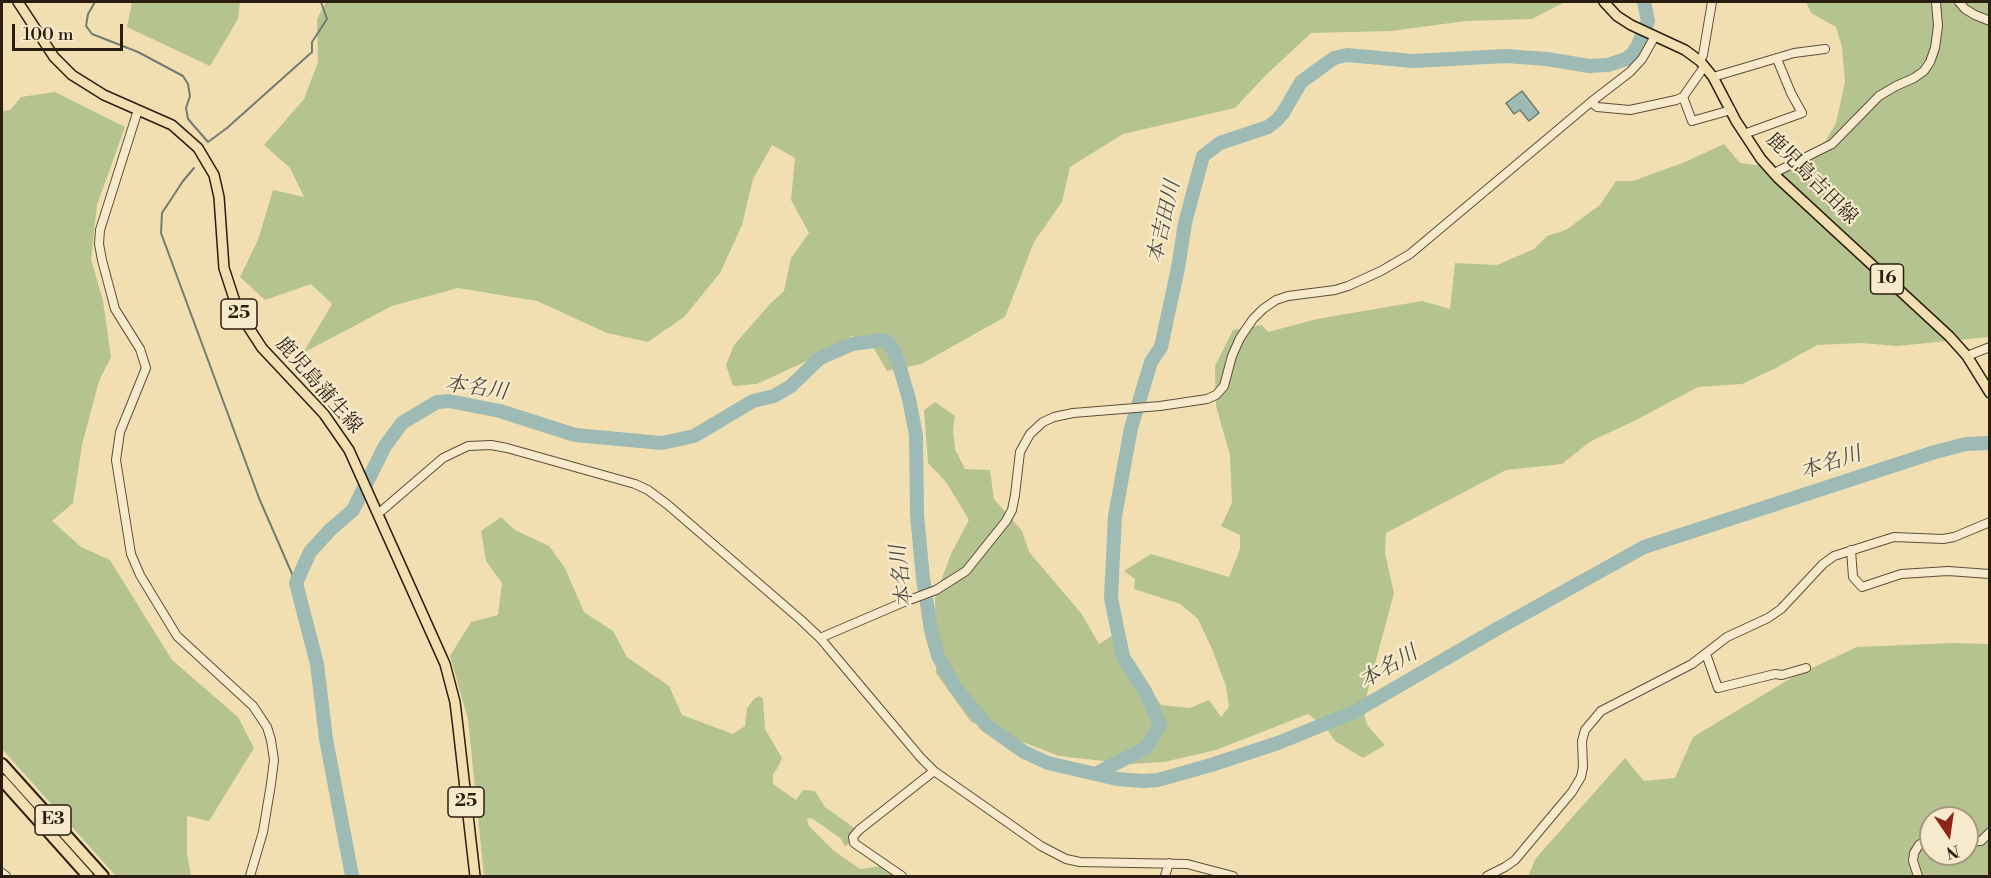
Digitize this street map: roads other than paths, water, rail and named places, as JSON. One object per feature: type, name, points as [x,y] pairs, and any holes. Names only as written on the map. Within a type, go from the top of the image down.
[{"type":"highway","name":"E3","points":[[2,764],[103,876]]},
{"type":"highway","name":"E3","points":[[2,780],[88,876]]},
{"type":"main road","name":"鹿児島蒲生線","points":[[18,2],[49,49],[72,75],[96,91],[160,119],[185,135],[198,148],[214,175],[219,197],[224,268],[238,311],[262,348],[324,414],[341,436],[379,513],[439,650],[449,678],[458,727],[475,876]]},
{"type":"main road","name":"鹿児島吉田線","points":[[1604,2],[1617,16],[1631,26],[1685,50],[1702,64],[1713,77],[1744,134],[1761,159],[1949,336],[1967,356],[1989,393]]},
{"type":"street","points":[[1591,102],[1597,107],[1630,110],[1683,97],[1702,64],[1712,2]]},
{"type":"street","points":[[1774,173],[1832,144],[1879,96],[1924,71],[1935,48],[1938,26],[1936,2]]},
{"type":"street","points":[[1959,2],[1965,9],[1989,21]]},
{"type":"street","points":[[820,638],[904,602],[936,591],[966,571],[1006,521],[1012,510],[1016,495],[1020,452],[1036,428],[1054,417],[1197,401],[1216,395],[1224,386],[1232,356],[1240,338],[1263,309],[1276,300],[1288,296],[1335,290],[1348,286],[1399,262],[1636,67],[1651,35]]},
{"type":"street","points":[[1713,77],[1794,53],[1825,49]]},
{"type":"street","points":[[1744,134],[1802,113],[1777,59]]},
{"type":"street","points":[[1683,97],[1692,121],[1731,110]]},
{"type":"street","points":[[138,110],[103,216],[99,237],[102,260],[115,309],[140,349],[146,368],[120,432],[116,460],[131,554],[140,575],[177,636],[253,706],[267,727],[274,760],[263,832],[250,876]]},
{"type":"street","points":[[1967,356],[1989,347]]},
{"type":"street","points":[[379,513],[443,458],[468,446],[491,445],[613,476],[648,490],[820,638],[934,771],[1041,846],[1066,859],[1092,863],[1187,864],[1233,876]]},
{"type":"street","points":[[1487,876],[1505,867],[1521,853],[1577,785],[1583,767],[1582,741],[1585,730],[1601,711],[1692,664],[1727,637],[1768,618],[1781,609],[1823,564],[1834,556],[1903,536],[1943,539],[1954,537],[1989,522]]},
{"type":"street","points":[[1851,550],[1852,577],[1862,587],[1901,574],[1948,571],[1989,574]]},
{"type":"street","points":[[1706,654],[1718,688],[1775,674],[1791,674],[1806,668]]},
{"type":"street","points":[[902,876],[854,843],[853,837],[858,830],[934,771]]},
{"type":"street","points":[[1918,876],[1913,861],[1919,844]]},
{"type":"street","points":[[1164,876],[1169,863]]},
{"type":"street","points":[[2,873],[6,876]]},
{"type":"water","points":[[1522,91],[1539,113],[1529,121],[1520,110],[1514,114],[1506,103]]},
{"type":"waterway","points":[[95,2],[88,14],[86,26],[92,34],[138,52],[183,76],[188,84],[190,96],[186,108],[188,119],[208,142],[227,128],[312,52],[312,42],[327,19],[321,2]]},
{"type":"waterway","name":"本吉田川","points":[[1097,773],[1146,748],[1160,725],[1145,691],[1123,657],[1111,598],[1115,516],[1131,428],[1151,362],[1161,347],[1185,223],[1203,156],[1220,143],[1268,127],[1283,113],[1301,82],[1334,58],[1347,55],[1413,61],[1506,56],[1547,59],[1589,66],[1608,65],[1626,59],[1638,45],[1648,21],[1644,2]]},
{"type":"waterway","points":[[194,168],[162,213],[161,233],[259,498],[296,583]]},
{"type":"waterway","name":"本名川","points":[[352,876],[326,739],[317,664],[296,583],[310,552],[353,510],[385,446],[402,423],[437,402],[449,401],[500,411],[575,435],[662,443],[694,436],[753,401],[774,396],[791,386],[820,358],[852,344],[882,340],[891,345],[909,399],[916,435],[917,515],[931,630],[938,656],[955,687],[986,725],[1024,752],[1048,763],[1117,779],[1143,781],[1158,780],[1211,765],[1278,743],[1354,712],[1644,547],[1935,452],[1966,444],[1990,443]]}]
